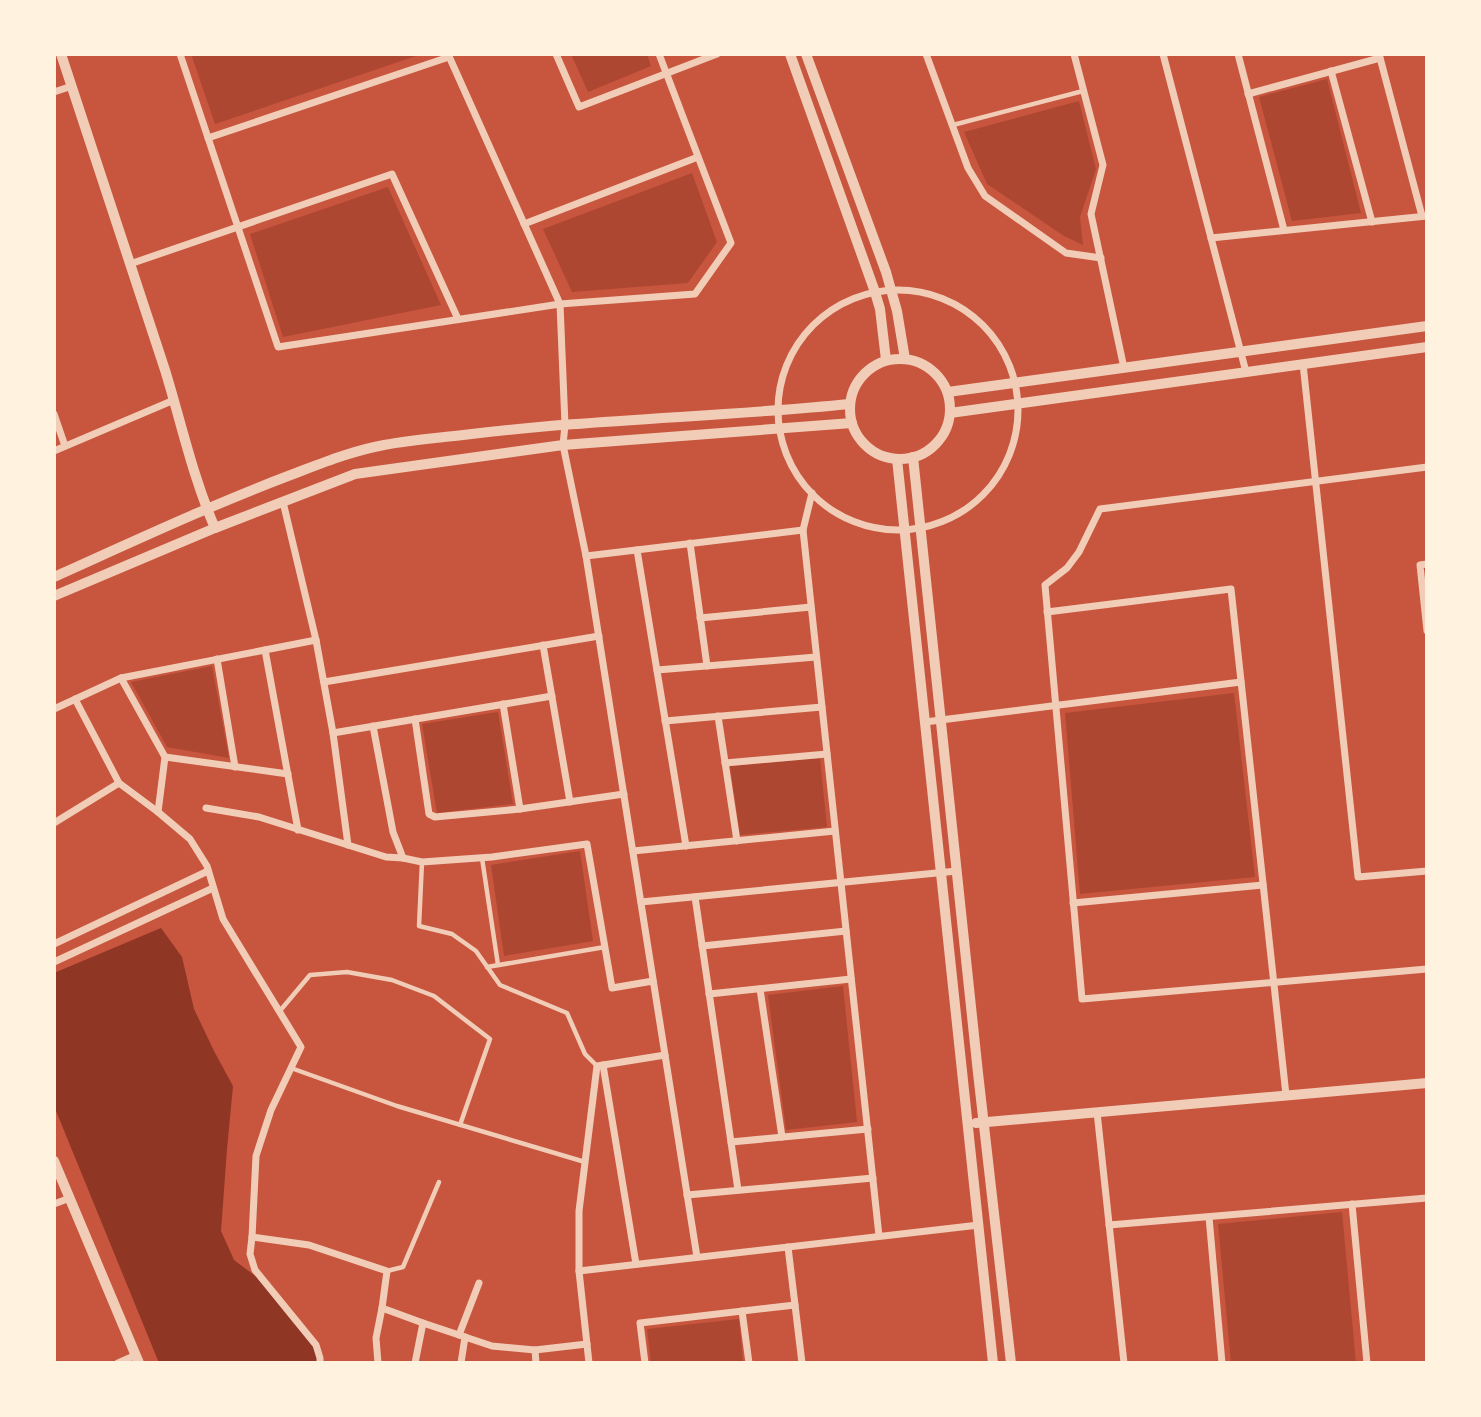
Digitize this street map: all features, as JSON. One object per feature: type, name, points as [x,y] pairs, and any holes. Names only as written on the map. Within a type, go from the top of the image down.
[{"type":"street","points":[[61,54],[174,400],[206,509],[215,528]]},
{"type":"street","points":[[180,54],[278,346],[560,304],[695,294],[731,243],[659,54]]},
{"type":"street","points":[[556,54],[579,107],[717,54]]},
{"type":"street","points":[[790,54],[875,292],[880,309],[886,360]]},
{"type":"street","points":[[806,54],[881,259],[897,311],[905,359]]},
{"type":"street","points":[[926,54],[968,169],[985,197],[1066,253],[1101,258]]},
{"type":"street","points":[[1074,54],[1103,165],[1091,214],[1124,368]]},
{"type":"street","points":[[1163,54],[1246,372]]},
{"type":"street","points":[[1238,54],[1284,230]]},
{"type":"street","points":[[208,138],[448,55],[560,304],[564,445],[586,556],[697,1257]]},
{"type":"street","points":[[1211,237],[1424,216],[1380,56],[1248,94]]},
{"type":"street","points":[[1331,71],[1372,222]]},
{"type":"street","points":[[54,92],[72,86]]},
{"type":"street","points":[[524,223],[698,157]]},
{"type":"street","points":[[130,264],[392,174],[458,319]]},
{"type":"street","points":[[891,290],[920,292],[947,300],[975,317],[1005,353],[1016,383],[1018,404],[1016,436],[1001,471],[980,498],[953,517],[905,530],[876,528],[848,520],[821,503],[795,473],[776,430],[787,362],[807,331],[832,309],[856,297],[891,290]]},
{"type":"street","points":[[948,392],[1427,326]]},
{"type":"street","points":[[950,413],[1427,347]]},
{"type":"street","points":[[886,360],[917,361],[931,369],[944,383],[948,392],[949,423],[940,439],[924,453],[913,457],[887,457],[869,448],[852,423],[850,404],[861,378],[886,360]]},
{"type":"street","points":[[1303,364],[1358,877],[1427,871]]},
{"type":"street","points":[[54,451],[174,400]]},
{"type":"street","points":[[54,577],[263,485],[337,458],[383,445],[565,425],[850,404]]},
{"type":"street","points":[[54,414],[65,446]]},
{"type":"street","points":[[54,596],[215,528],[355,474],[564,445],[852,423]]},
{"type":"street","points":[[913,457],[1011,1363]]},
{"type":"street","points":[[897,459],[993,1363]]},
{"type":"street","points":[[1427,467],[1100,509],[1079,552],[1067,568],[1045,585],[1082,999],[1427,969]]},
{"type":"street","points":[[812,492],[803,530],[879,1236]]},
{"type":"street","points":[[283,502],[324,682],[348,845]]},
{"type":"street","points":[[586,556],[803,530]]},
{"type":"street","points":[[690,543],[707,666]]},
{"type":"street","points":[[638,550],[686,846]]},
{"type":"street","points":[[1427,564],[1420,565],[1427,631]]},
{"type":"street","points":[[1047,612],[1231,589],[1286,1096]]},
{"type":"street","points":[[700,618],[811,607]]},
{"type":"street","points":[[324,682],[599,636]]},
{"type":"street","points":[[54,709],[121,678],[316,640]]},
{"type":"street","points":[[543,645],[570,802]]},
{"type":"street","points":[[265,650],[299,830]]},
{"type":"street","points":[[657,670],[816,657]]},
{"type":"street","points":[[217,659],[235,767]]},
{"type":"street","points":[[121,678],[165,757],[158,812]]},
{"type":"street","points":[[925,722],[1241,682]]},
{"type":"street","points":[[333,733],[552,696]]},
{"type":"street","points":[[75,699],[119,783],[190,839],[208,871],[223,919],[301,1047],[271,1110],[256,1156],[250,1254],[256,1270],[316,1345],[320,1363]]},
{"type":"street","points":[[503,704],[520,808]]},
{"type":"street","points":[[665,721],[822,707]]},
{"type":"street","points":[[718,716],[737,841]]},
{"type":"street","points":[[415,719],[429,814],[435,817],[624,794]]},
{"type":"street","points":[[373,726],[393,832],[403,858]]},
{"type":"street","points":[[725,764],[827,754]]},
{"type":"street","points":[[165,757],[288,774]]},
{"type":"street","points":[[54,823],[119,783]]},
{"type":"street","points":[[206,808],[259,817],[386,857],[422,862],[482,858],[587,844],[612,988],[653,981]]},
{"type":"street","points":[[633,851],[835,831]]},
{"type":"street","points":[[54,944],[208,871]]},
{"type":"street","points":[[641,902],[957,871]]},
{"type":"street","points":[[1073,903],[1263,885]]},
{"type":"street","points":[[54,962],[213,888]]},
{"type":"street","points":[[695,897],[738,1190]]},
{"type":"street","points":[[702,946],[846,931]]},
{"type":"street","points":[[709,994],[851,979]]},
{"type":"street","points":[[760,989],[782,1137]]},
{"type":"street","points":[[600,1066],[665,1055]]},
{"type":"street","points":[[589,1363],[579,1271],[579,1211],[600,1066]]},
{"type":"street","points":[[600,1066],[636,1264]]},
{"type":"street","points":[[968,1124],[1427,1083]]},
{"type":"street","points":[[1097,1112],[1124,1363]]},
{"type":"street","points":[[731,1142],[867,1129]]},
{"type":"street","points":[[54,1161],[138,1359],[118,1363]]},
{"type":"street","points":[[687,1195],[873,1178]]},
{"type":"street","points":[[54,1204],[70,1198]]},
{"type":"street","points":[[1109,1225],[1427,1198]]},
{"type":"street","points":[[1352,1204],[1367,1363]]},
{"type":"street","points":[[1209,1217],[1222,1363]]},
{"type":"street","points":[[579,1271],[979,1225]]},
{"type":"street","points":[[252,1237],[309,1245],[387,1271],[376,1338],[378,1363]]},
{"type":"street","points":[[788,1247],[802,1363]]},
{"type":"street","points":[[461,1363],[462,1336],[479,1283]]},
{"type":"street","points":[[645,1363],[640,1322],[796,1305]]},
{"type":"street","points":[[382,1308],[492,1346],[535,1350],[587,1344]]},
{"type":"street","points":[[742,1311],[749,1363]]},
{"type":"street","points":[[415,1363],[423,1323]]},
{"type":"street","points":[[535,1350],[536,1363]]},
{"type":"lane","points":[[953,125],[1083,91]]},
{"type":"lane","points":[[482,858],[498,965]]},
{"type":"lane","points":[[422,862],[419,926],[452,934],[476,951],[500,985],[567,1013],[585,1054],[600,1066]]},
{"type":"lane","points":[[487,967],[605,947]]},
{"type":"lane","points":[[279,1012],[310,975],[347,972],[392,981],[434,996],[490,1038],[460,1125]]},
{"type":"lane","points":[[291,1068],[397,1106],[585,1163]]},
{"type":"lane","points":[[387,1271],[403,1267],[439,1182]]},
{"type":"shaded area","points":[[191,54],[422,54],[215,124]]},
{"type":"shaded area","points":[[571,54],[647,54],[651,66],[588,92]]},
{"type":"shaded area","points":[[1327,79],[1361,213],[1292,221],[1259,97]]},
{"type":"shaded area","points":[[1079,101],[1096,169],[1080,217],[1083,245],[1064,236],[987,184],[964,132]]},
{"type":"shaded area","points":[[692,173],[717,242],[688,283],[572,292],[543,229]]},
{"type":"shaded area","points":[[388,187],[441,305],[283,337],[250,234]]},
{"type":"shaded area","points":[[212,666],[229,758],[167,747],[131,682]]},
{"type":"shaded area","points":[[1234,693],[1255,877],[1080,894],[1065,713]]},
{"type":"shaded area","points":[[498,712],[513,804],[437,813],[422,724]]},
{"type":"shaded area","points":[[820,758],[827,827],[740,835],[730,766]]},
{"type":"shaded area","points":[[580,851],[593,941],[504,956],[491,865]]},
{"type":"shaded area","points":[[161,928],[182,957],[194,1009],[233,1086],[221,1231],[234,1260],[270,1287],[318,1346],[319,1363],[159,1363],[54,1106],[54,973]]},
{"type":"shaded area","points":[[843,986],[857,1122],[786,1130],[768,995]]},
{"type":"shaded area","points":[[1342,1212],[1356,1363],[1231,1363],[1218,1224]]},
{"type":"shaded area","points":[[739,1319],[743,1363],[651,1363],[647,1329]]}]
